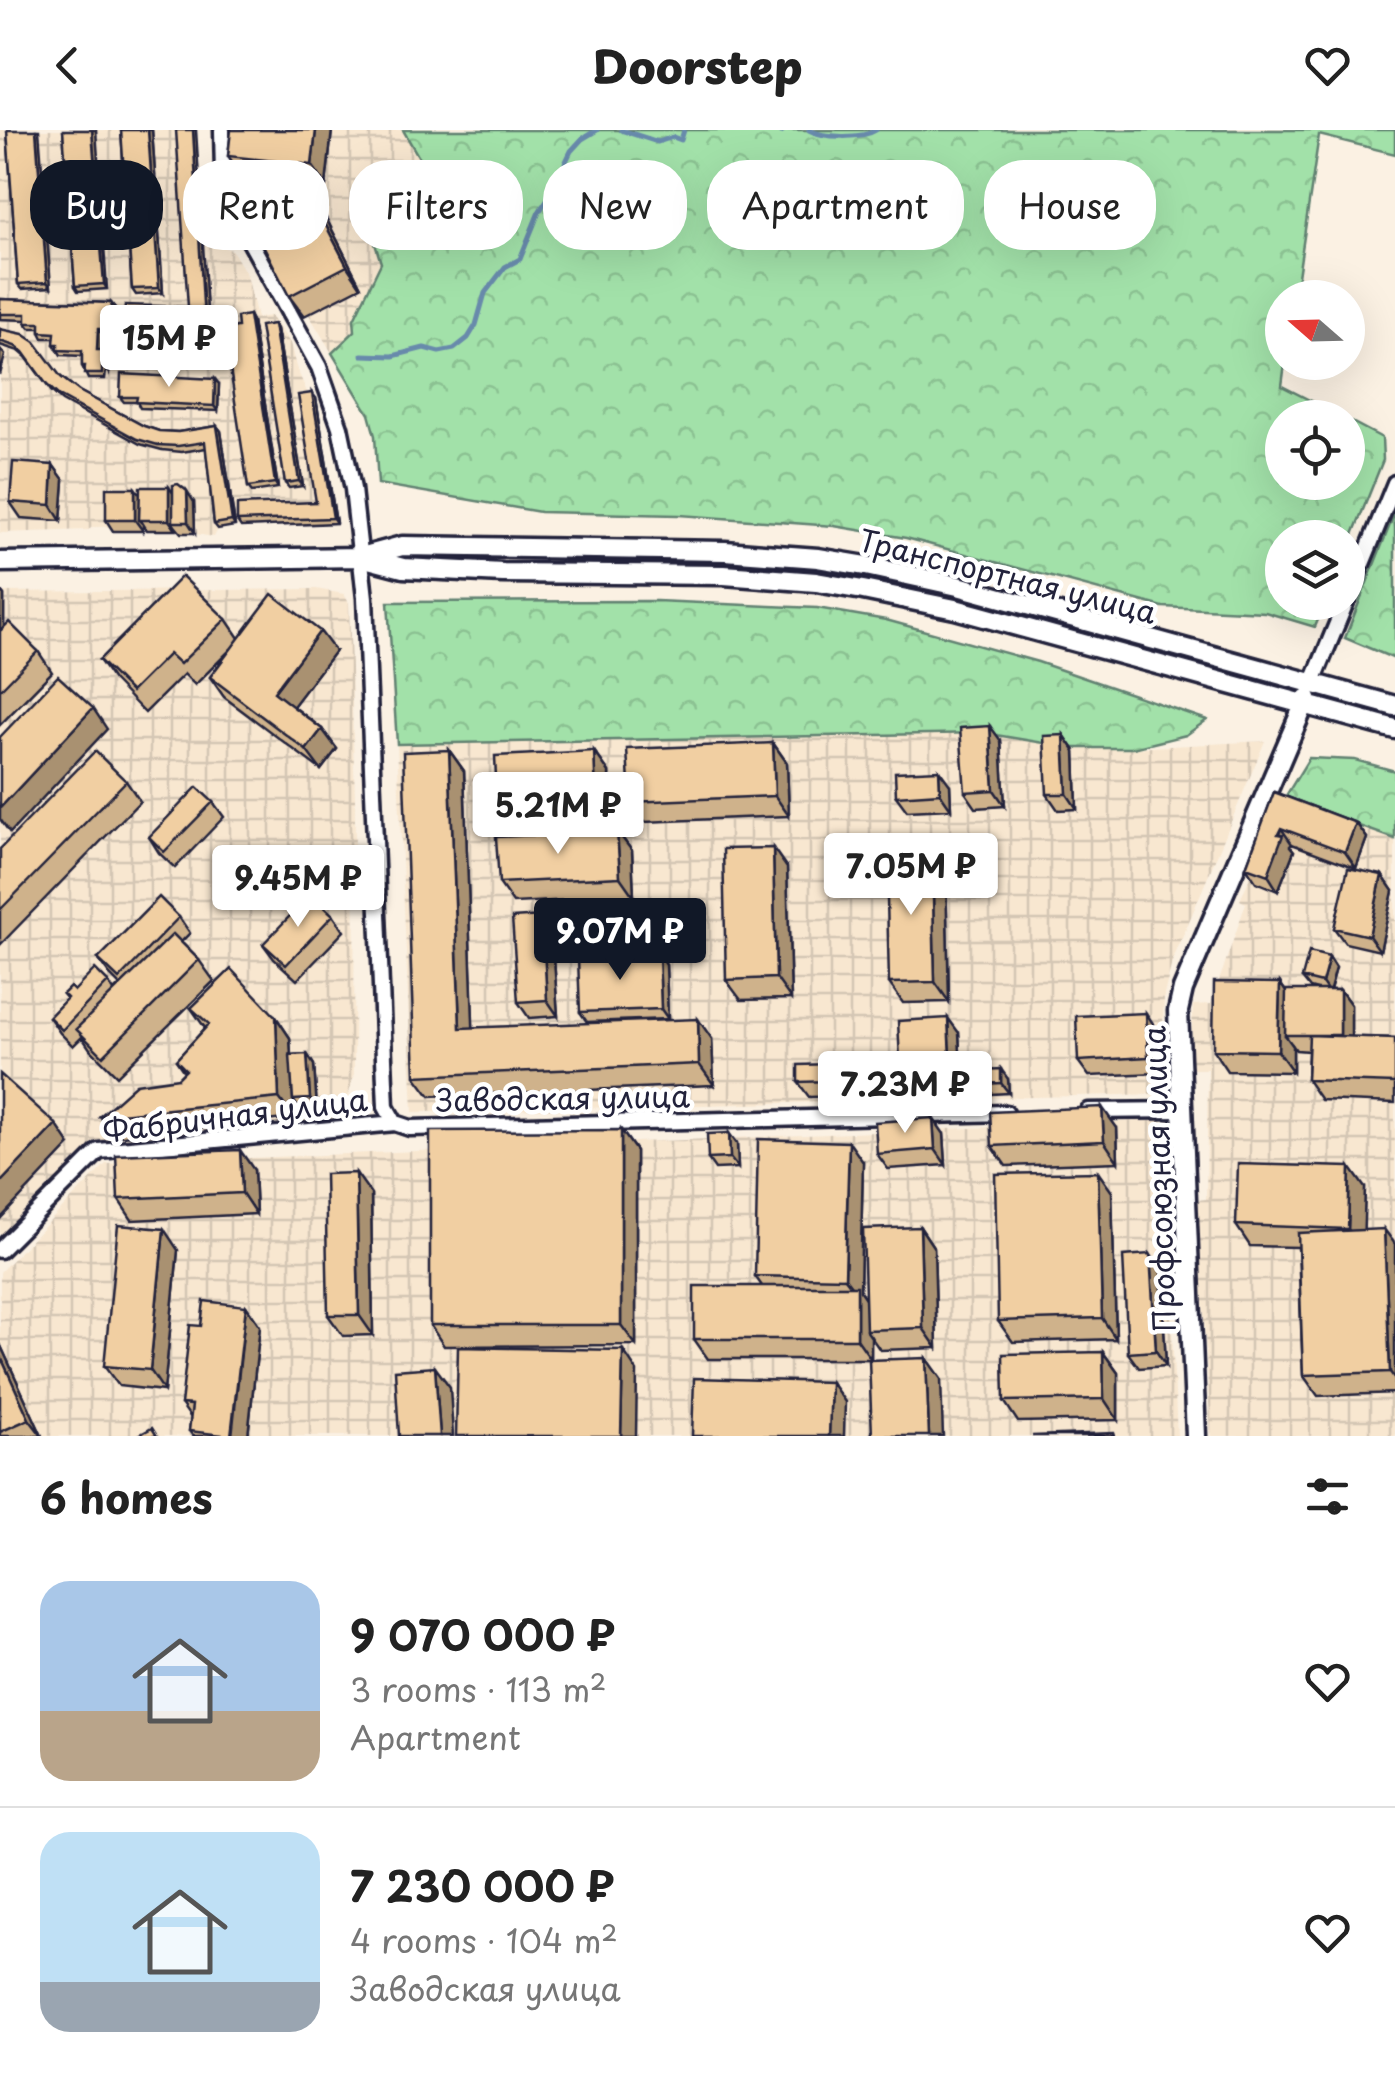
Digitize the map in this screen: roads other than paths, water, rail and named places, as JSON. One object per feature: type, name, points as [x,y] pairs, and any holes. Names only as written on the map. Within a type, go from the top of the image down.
[{"type":"street","name":"Заводская улица","points":[[222,130],[222,174],[232,209],[319,368],[340,426],[353,489],[366,614],[386,1106],[395,1123],[410,1128],[1014,1113]]},
{"type":"street","points":[[1365,555],[1395,483]]},
{"type":"street","name":"Транспортная улица","points":[[0,562],[361,557],[402,546],[726,551],[818,558],[958,586],[1395,706]]},
{"type":"street","name":"Транспортная улица","points":[[361,557],[402,568],[724,575],[848,587],[955,609],[1395,730]]},
{"type":"street","points":[[1312,684],[1338,620]]},
{"type":"street","name":"Профсоюзная улица","points":[[1196,1436],[1178,1011],[1182,989],[1312,684]]},
{"type":"street","points":[[1072,1112],[1182,1110]]},
{"type":"street","name":"Фабричная улица","points":[[0,1250],[99,1151],[395,1123]]},
{"type":"waterway","points":[[362,355],[393,356],[424,348],[439,352],[454,349],[468,338],[485,293],[505,267],[520,259],[571,151],[597,130]]},
{"type":"waterway","points":[[621,130],[658,142],[673,137],[681,140],[684,130]]},
{"type":"waterway","points":[[780,130],[784,130]]},
{"type":"waterway","points":[[809,130],[842,136],[876,130]]}]
